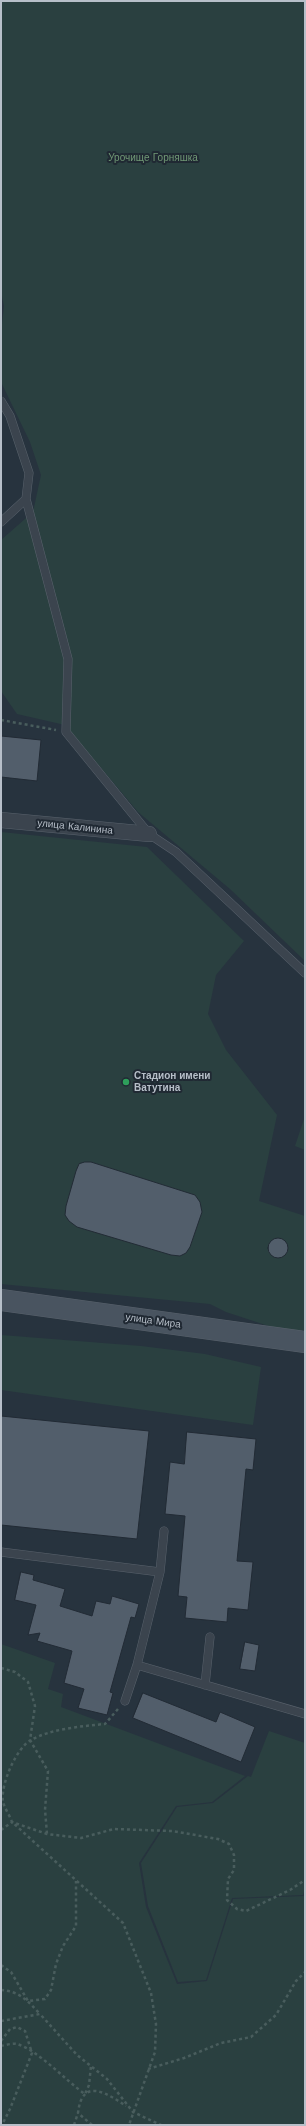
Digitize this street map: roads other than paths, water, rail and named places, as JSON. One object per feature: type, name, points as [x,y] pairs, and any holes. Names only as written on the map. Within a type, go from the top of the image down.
[{"type":"main road","name":"улица Мира","points":[[1,1300],[305,1342]]},
{"type":"street","name":"улица Калинина","points":[[1,820],[149,834]]},
{"type":"lane","points":[[1,402],[10,416],[29,473],[26,499],[68,659],[66,732],[149,834],[176,852],[305,973]]},
{"type":"lane","points":[[1,522],[26,499]]},
{"type":"lane","points":[[125,1701],[137,1665],[160,1572],[164,1531]]},
{"type":"lane","points":[[1,1552],[160,1572]]},
{"type":"lane","points":[[205,1685],[210,1637]]},
{"type":"lane","points":[[137,1665],[305,1714]]},
{"type":"place","name":"Стадион имени Ватутина","points":[[126,1082]]},
{"type":"park label","name":"Урочище Горняшка","points":[[153,158]]}]
